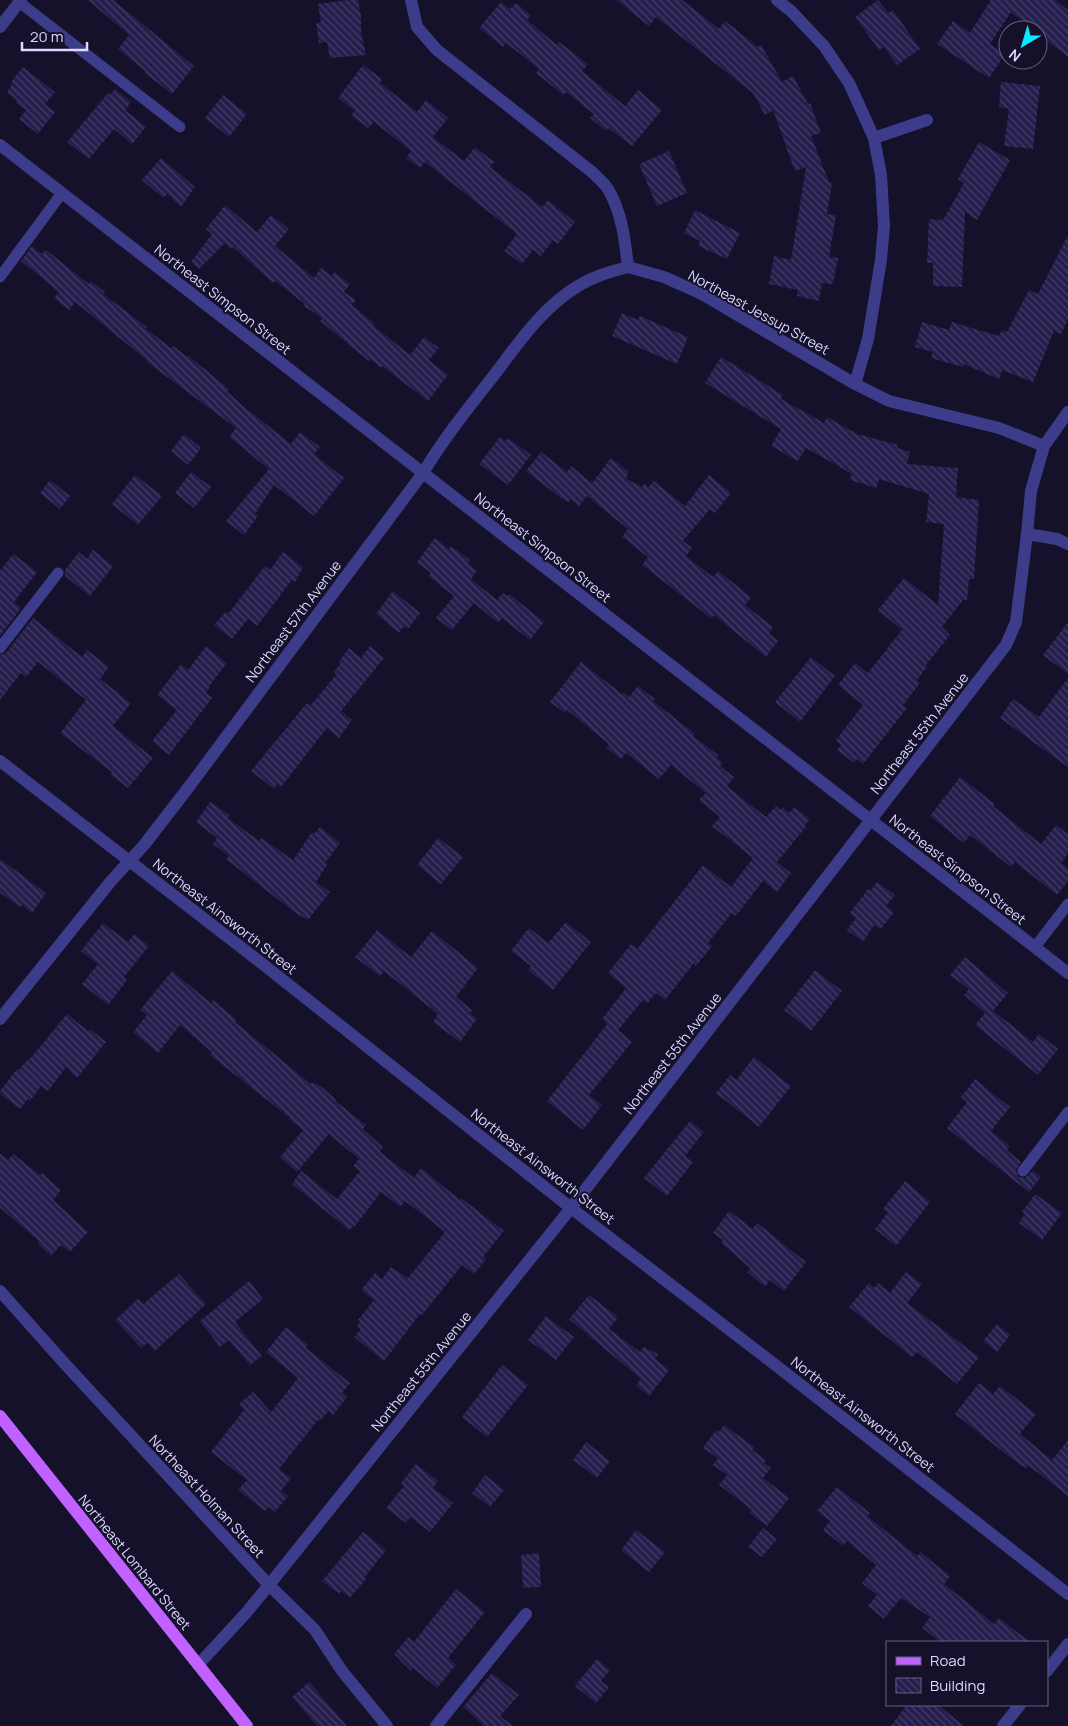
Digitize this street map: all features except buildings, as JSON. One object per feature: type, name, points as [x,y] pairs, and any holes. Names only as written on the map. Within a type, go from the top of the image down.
[{"type":"main road","name":"Northeast Lombard Street","points":[[0,1416],[247,1726]]},
{"type":"street","points":[[411,0],[417,27],[436,50],[592,172],[607,187],[618,211],[625,234],[628,267]]},
{"type":"street","points":[[777,0],[791,11],[824,46],[849,83],[874,138],[881,174],[884,226],[881,260],[868,339],[854,384]]},
{"type":"street","points":[[0,27],[20,1]]},
{"type":"street","points":[[874,138],[927,120]]},
{"type":"street","name":"Northeast Simpson Street","points":[[0,145],[1068,973]]},
{"type":"street","name":"Northeast Jessup Street","points":[[628,267],[664,278],[702,294],[854,384],[890,401],[999,428],[1044,446]]},
{"type":"street","name":"Northeast 57th Avenue","points":[[0,1019],[184,792],[422,473],[440,444],[536,321],[556,302],[577,287],[600,274],[628,267]]},
{"type":"street","name":"Northeast 55th Avenue","points":[[198,1664],[246,1613],[269,1585],[571,1208],[871,820],[890,792],[1006,645],[1016,622],[1031,491],[1044,446],[1068,412]]},
{"type":"street","points":[[1027,534],[1057,539],[1068,544]]},
{"type":"street","name":"Northeast Ainsworth Street","points":[[0,761],[1068,1594]]},
{"type":"street","name":"Northeast Holman Street","points":[[0,1292],[269,1585],[315,1630],[342,1671],[387,1726]]},
{"type":"street","points":[[436,1726],[526,1614]]},
{"type":"street","points":[[1048,1670],[1068,1644]]},
{"type":"street","points":[[1003,1726],[1019,1706]]},
{"type":"lane","points":[[20,1],[180,127]]},
{"type":"lane","points":[[0,277],[62,193]]},
{"type":"lane","points":[[0,648],[58,573]]},
{"type":"lane","points":[[1034,947],[1068,904]]},
{"type":"lane","points":[[1023,1171],[1068,1112]]}]
